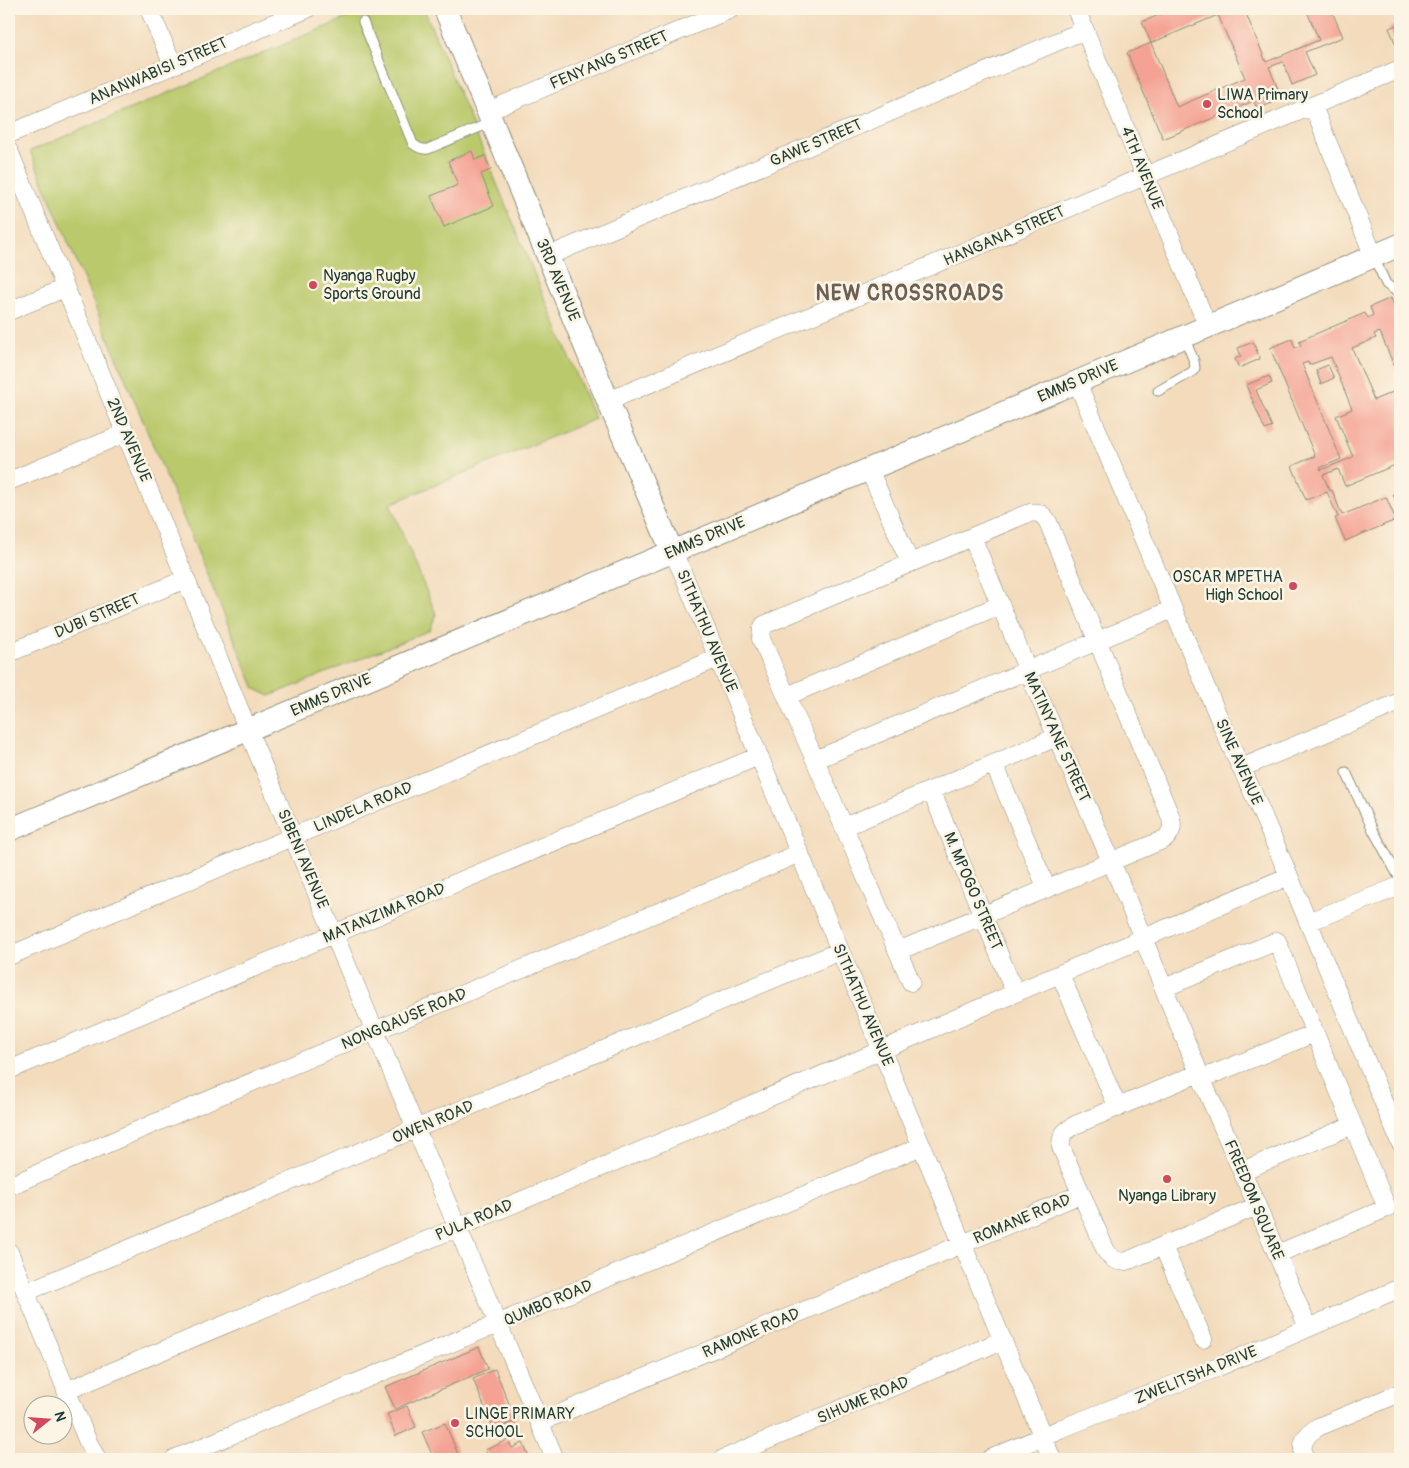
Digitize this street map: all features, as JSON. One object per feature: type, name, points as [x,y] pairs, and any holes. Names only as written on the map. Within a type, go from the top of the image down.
[{"type":"street","points":[[149,9],[172,65]]},
{"type":"street","name":"ANANWABISI STREET","points":[[9,134],[307,9]]},
{"type":"street","name":"3RD AVENUE","points":[[445,9],[672,551]]},
{"type":"street","name":"FENYANG STREET","points":[[490,117],[731,9]]},
{"type":"street","name":"4TH AVENUE","points":[[1076,9],[1208,326]]},
{"type":"street","name":"GAWE STREET","points":[[548,256],[1085,30]]},
{"type":"street","name":"HANGANA STREET","points":[[608,401],[1400,69]]},
{"type":"street","points":[[1312,106],[1374,257]]},
{"type":"street","name":"2ND AVENUE","points":[[9,151],[248,729]]},
{"type":"street","name":"EMMS DRIVE","points":[[9,830],[1400,245]]},
{"type":"street","points":[[9,312],[65,288]]},
{"type":"street","name":"SINE AVENUE","points":[[1077,382],[1241,768],[1395,1116],[1400,1142]]},
{"type":"street","points":[[9,482],[126,433]]},
{"type":"street","points":[[869,469],[910,563]]},
{"type":"street","points":[[898,951],[1112,862],[1171,834],[1171,818],[1048,522],[1040,513],[1034,511],[764,625],[760,634],[911,982]]},
{"type":"street","name":"MATINYANE STREET","points":[[972,537],[1028,671],[1112,862],[1164,988]]},
{"type":"street","name":"SITHATHU AVENUE","points":[[672,551],[1052,1459]]},
{"type":"street","name":"DUBI STREET","points":[[9,652],[186,579]]},
{"type":"street","points":[[787,696],[1000,605]]},
{"type":"street","points":[[816,760],[1173,610]]},
{"type":"street","name":"LINDELA ROAD","points":[[9,956],[718,658]]},
{"type":"street","points":[[1241,768],[1400,702]]},
{"type":"street","name":"SIBENI AVENUE","points":[[248,729],[555,1459]]},
{"type":"street","points":[[844,827],[1057,737]]},
{"type":"street","name":"MATANZIMA ROAD","points":[[9,1070],[759,756]]},
{"type":"street","points":[[994,764],[1047,889]]},
{"type":"street","name":"M. MPOGO STREET","points":[[931,790],[1015,993]]},
{"type":"street","name":"NONGQAUSE ROAD","points":[[9,1186],[178,1113],[800,853]]},
{"type":"street","name":"PULA ROAD","points":[[66,1391],[882,1050],[1289,876]]},
{"type":"street","points":[[1308,922],[1400,886]]},
{"type":"street","points":[[1164,988],[1277,941],[1388,1208],[1277,1254]]},
{"type":"street","name":"OWEN ROAD","points":[[26,1292],[840,951]]},
{"type":"street","points":[[1060,974],[1118,1108]]},
{"type":"street","name":"FREEDOM SQUARE","points":[[1164,988],[1308,1328]]},
{"type":"street","points":[[1257,1206],[1127,1261],[1115,1260],[1106,1251],[1061,1147],[1061,1139],[1063,1134],[1076,1126],[1118,1108],[1315,1033]]},
{"type":"street","points":[[1242,1171],[1353,1125]]},
{"type":"street","name":"QUMBO ROAD","points":[[174,1459],[922,1146]]},
{"type":"street","name":"ROMANE ROAD","points":[[963,1244],[1081,1194]]},
{"type":"street","name":"RAMONE ROAD","points":[[540,1422],[963,1244]]},
{"type":"street","points":[[1163,1246],[1204,1339]]},
{"type":"street","points":[[9,1252],[66,1391],[97,1459]]},
{"type":"street","name":"ZWELITSHA DRIVE","points":[[990,1459],[1043,1436],[1216,1368],[1400,1288]]},
{"type":"street","name":"SIHUME ROAD","points":[[723,1459],[1003,1340]]},
{"type":"street","points":[[1305,1459],[1303,1455],[1303,1442],[1309,1433],[1318,1427],[1400,1393]]},
{"type":"lane","points":[[363,22],[413,144],[416,147],[424,150],[428,149],[490,117]]},
{"type":"lane","points":[[1374,257],[1386,284],[1400,294]]},
{"type":"lane","points":[[1158,391],[1192,372],[1195,368],[1184,337]]},
{"type":"lane","points":[[1346,772],[1372,830],[1400,879]]},
{"type":"green space","name":"Nyanga Rugby Sports Ground","points":[[368,9],[424,9],[595,419],[390,504],[436,614],[430,630],[270,696],[255,689],[30,151]]},
{"type":"building","points":[[1173,9],[1244,9],[1266,62],[1319,40],[1306,9],[1331,9],[1343,37],[1305,52],[1315,75],[1292,85],[1283,62],[1269,67],[1282,99],[1257,109],[1254,101],[1163,139],[1127,53],[1151,43],[1142,22]],"holes":[[[1218,15],[1245,78],[1177,107],[1151,43]]]},
{"type":"building","points":[[1400,24],[1400,46],[1397,47],[1389,28]]},
{"type":"building","points":[[472,151],[475,160],[485,156],[491,170],[481,174],[494,206],[444,227],[431,196],[458,185],[448,161]]},
{"type":"building","points":[[1391,298],[1400,319],[1400,380],[1380,332],[1374,334],[1376,338],[1352,348],[1374,400],[1400,389],[1400,463],[1345,486],[1338,469],[1323,475],[1330,491],[1332,490],[1342,515],[1386,497],[1396,520],[1345,541],[1335,518],[1338,517],[1327,492],[1306,500],[1292,466],[1315,456],[1270,348],[1292,339],[1295,348],[1301,345],[1299,341],[1365,313],[1368,318],[1373,315],[1370,307]],"holes":[[[1331,357],[1352,409],[1336,416],[1353,457],[1321,470],[1320,468],[1341,459],[1302,364],[1308,362],[1309,365]]]},
{"type":"building","points":[[1253,342],[1260,359],[1239,368],[1235,359],[1241,356],[1238,348]]},
{"type":"building","points":[[1328,365],[1334,378],[1321,384],[1316,370]]},
{"type":"building","points":[[1269,376],[1272,383],[1256,390],[1272,427],[1265,430],[1246,385]]},
{"type":"building","points":[[1400,491],[1400,512],[1393,494]]},
{"type":"building","points":[[479,1347],[488,1369],[395,1409],[385,1387]]},
{"type":"building","points":[[495,1369],[516,1421],[494,1430],[473,1379]]},
{"type":"building","points":[[407,1406],[416,1427],[396,1436],[387,1414]]},
{"type":"building","points":[[445,1423],[460,1459],[434,1459],[422,1432]]},
{"type":"building","points":[[508,1440],[512,1448],[523,1443],[530,1459],[489,1459],[485,1450]]},
{"type":"place","name":"LIWA Primary School","points":[[1207,104]]},
{"type":"place","name":"Nyanga Rugby Sports Ground","points":[[313,285]]},
{"type":"place","name":"OSCAR MPETHA High School","points":[[1293,586]]},
{"type":"place","name":"Nyanga Library","points":[[1167,1179]]},
{"type":"place","name":"LINGE PRIMARY SCHOOL","points":[[455,1423]]},
{"type":"district","name":"NEW CROSSROADS","points":[[910,293]]}]
